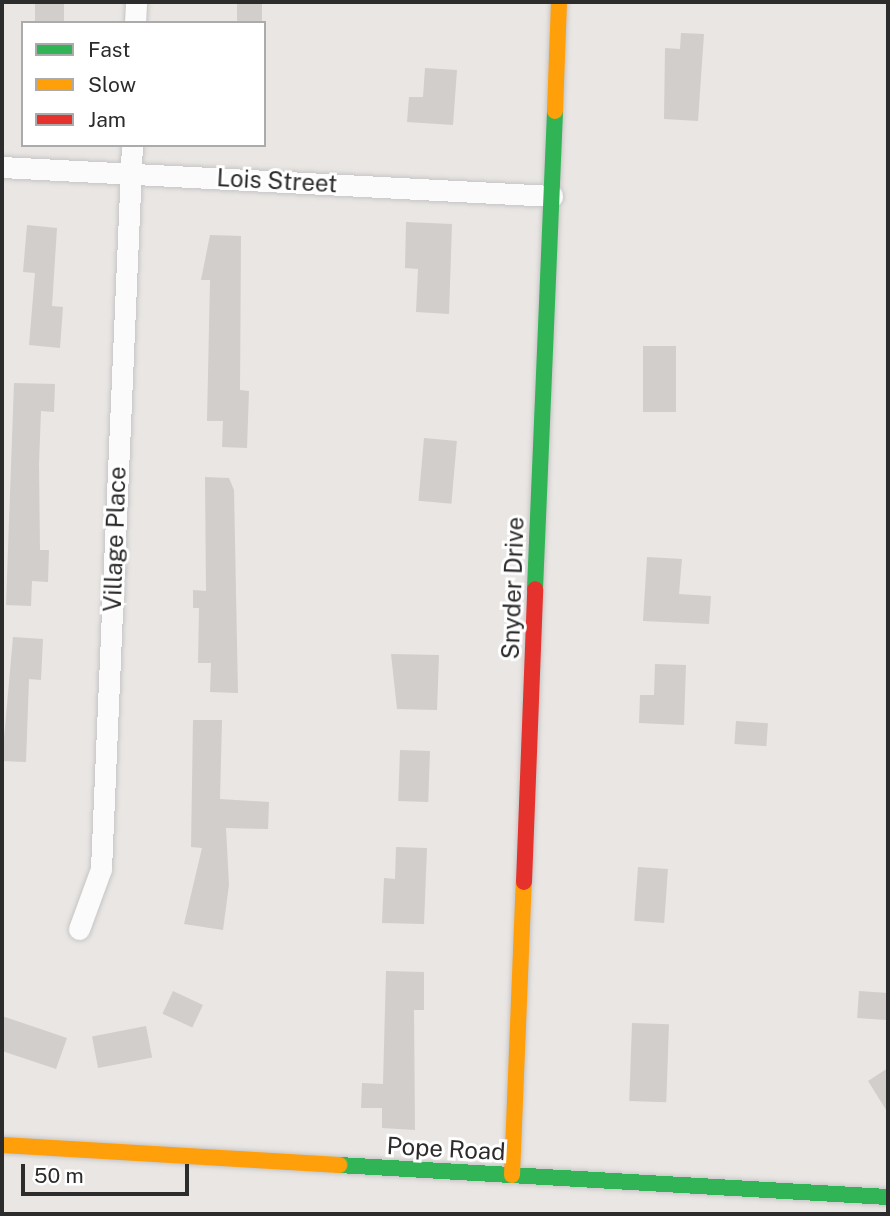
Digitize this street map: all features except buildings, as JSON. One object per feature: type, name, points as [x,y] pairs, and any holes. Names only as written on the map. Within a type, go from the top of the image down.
[{"type":"street","points":[[135,21],[136,2]]},
{"type":"street","name":"Snyder Drive","points":[[512,1175],[559,2]]},
{"type":"street","name":"Village Place","points":[[79,929],[101,869],[132,147]]},
{"type":"street","name":"Lois Street","points":[[2,167],[552,196]]},
{"type":"street","name":"Pope Road","points":[[2,1145],[888,1197]]},
{"type":"traffic: fast","points":[[535,589],[555,111]]},
{"type":"traffic: fast","points":[[339,1165],[888,1197]]},
{"type":"traffic: slow","points":[[555,111],[559,2]]},
{"type":"traffic: slow","points":[[512,1175],[524,882]]},
{"type":"traffic: slow","points":[[2,1145],[339,1165]]},
{"type":"traffic: jam","points":[[524,882],[535,589]]}]
